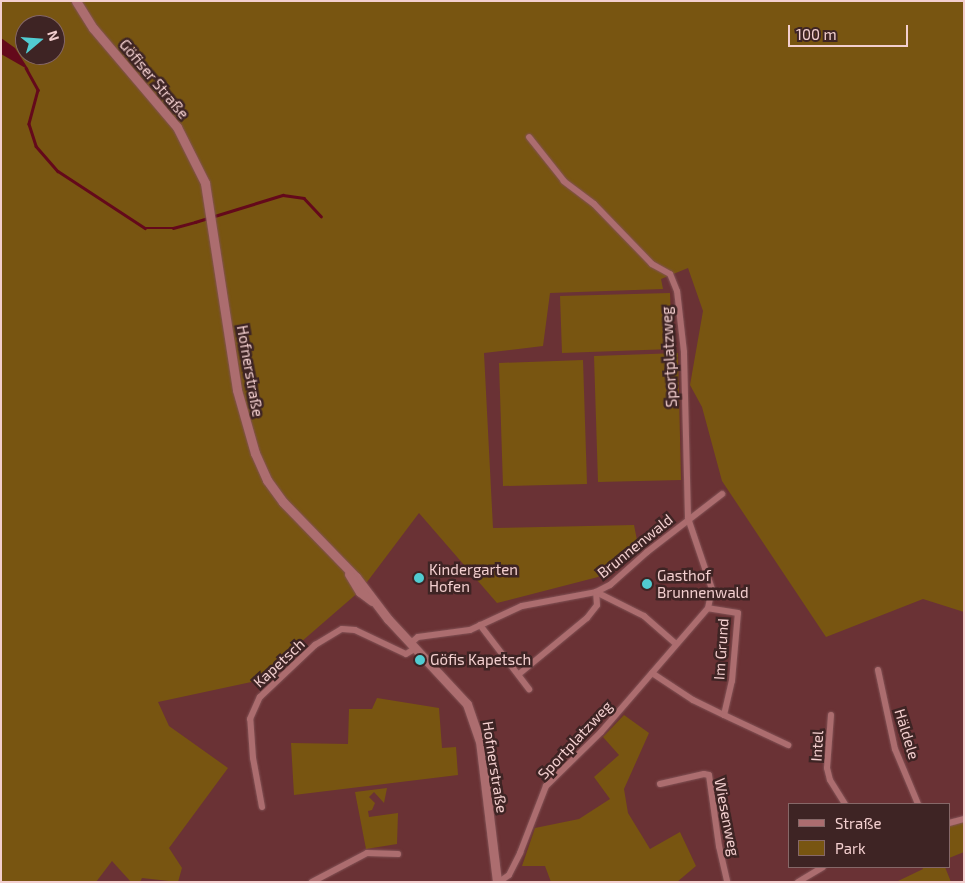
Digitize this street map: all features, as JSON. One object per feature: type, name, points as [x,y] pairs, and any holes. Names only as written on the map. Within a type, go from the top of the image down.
[{"type":"main road","name":"Göfiser Straße","points":[[76,1],[93,28],[177,127],[206,183],[211,208]]},
{"type":"main road","name":"Hofnerstraße","points":[[211,208],[237,390],[254,453],[283,502],[345,566],[360,592],[375,603],[456,688],[474,718],[480,740],[498,882]]},
{"type":"street","name":"Sportplatzweg","points":[[498,882],[508,876],[520,853],[546,786],[595,738],[652,673],[675,643],[708,608],[712,589],[710,576],[688,518],[684,352],[677,291],[670,274],[656,268],[594,204],[564,181],[529,137]]},
{"type":"street","points":[[688,518],[722,494]]},
{"type":"street","name":"Brunnenwald","points":[[413,645],[418,637],[458,634],[522,606],[596,592],[610,585],[688,518]]},
{"type":"street","name":"Brunnenwald","points":[[596,592],[644,616],[675,643]]},
{"type":"street","name":"Brunnenwald","points":[[519,674],[587,618],[597,605],[596,592]]},
{"type":"street","name":"Im Grund","points":[[708,608],[738,613],[732,681],[724,715]]},
{"type":"street","points":[[480,625],[529,689]]},
{"type":"street","name":"Kapetsch","points":[[262,807],[253,758],[250,719],[260,697],[315,645],[342,629],[355,630],[406,654],[413,645]]},
{"type":"street","name":"Häldele","points":[[878,670],[895,749],[918,803]]},
{"type":"street","points":[[652,673],[693,700],[788,745]]},
{"type":"street","name":"Intel","points":[[831,715],[827,768],[830,780],[845,803]]},
{"type":"street","name":"Wiesenweg","points":[[660,784],[704,774],[709,776],[719,846],[727,882]]},
{"type":"street","points":[[950,823],[964,818]]},
{"type":"street","points":[[312,882],[367,853],[381,851],[398,854]]},
{"type":"street","points":[[798,882],[821,868]]},
{"type":"green space","points":[[1,1],[964,1],[964,612],[923,599],[826,637],[722,481],[702,407],[690,385],[703,311],[688,268],[661,279],[663,289],[550,293],[543,346],[484,353],[493,528],[634,525],[638,545],[598,577],[497,603],[419,513],[361,590],[256,681],[158,702],[169,726],[228,768],[169,848],[182,868],[178,882],[142,878],[140,882],[131,882],[112,861],[96,882],[1,882]]},
{"type":"green space","points":[[670,293],[672,349],[562,353],[560,296]]},
{"type":"green space","points":[[678,353],[681,480],[598,482],[594,356]]},
{"type":"green space","points":[[583,360],[587,484],[503,486],[499,363]]},
{"type":"green space","points":[[377,698],[439,708],[442,748],[456,747],[458,775],[294,795],[291,743],[348,744],[349,709],[372,709]]},
{"type":"green space","points":[[624,715],[649,733],[624,789],[628,813],[650,849],[680,832],[696,866],[677,882],[551,882],[545,866],[522,866],[535,828],[579,819],[610,799],[594,777],[619,755],[603,737]]},
{"type":"green space","points":[[387,788],[384,803],[374,792],[369,797],[375,803],[372,810],[368,811],[369,817],[398,813],[397,844],[366,849],[355,792]]},
{"type":"green space","points":[[964,821],[964,852],[950,858],[950,826]]},
{"type":"green space","points":[[945,868],[951,882],[896,882],[923,869]]},
{"type":"shaded area","points":[[1,38],[15,48],[15,62],[1,54]]},
{"type":"waterway","points":[[26,68],[38,90],[29,124],[36,146],[58,171],[145,228],[173,228],[283,195],[304,198],[321,216]]},
{"type":"place","name":"Kindergarten Hofen","points":[[419,578]]},
{"type":"place","name":"Gasthof Brunnenwald","points":[[647,584]]},
{"type":"place","name":"Göfis Kapetsch","points":[[420,660]]}]
